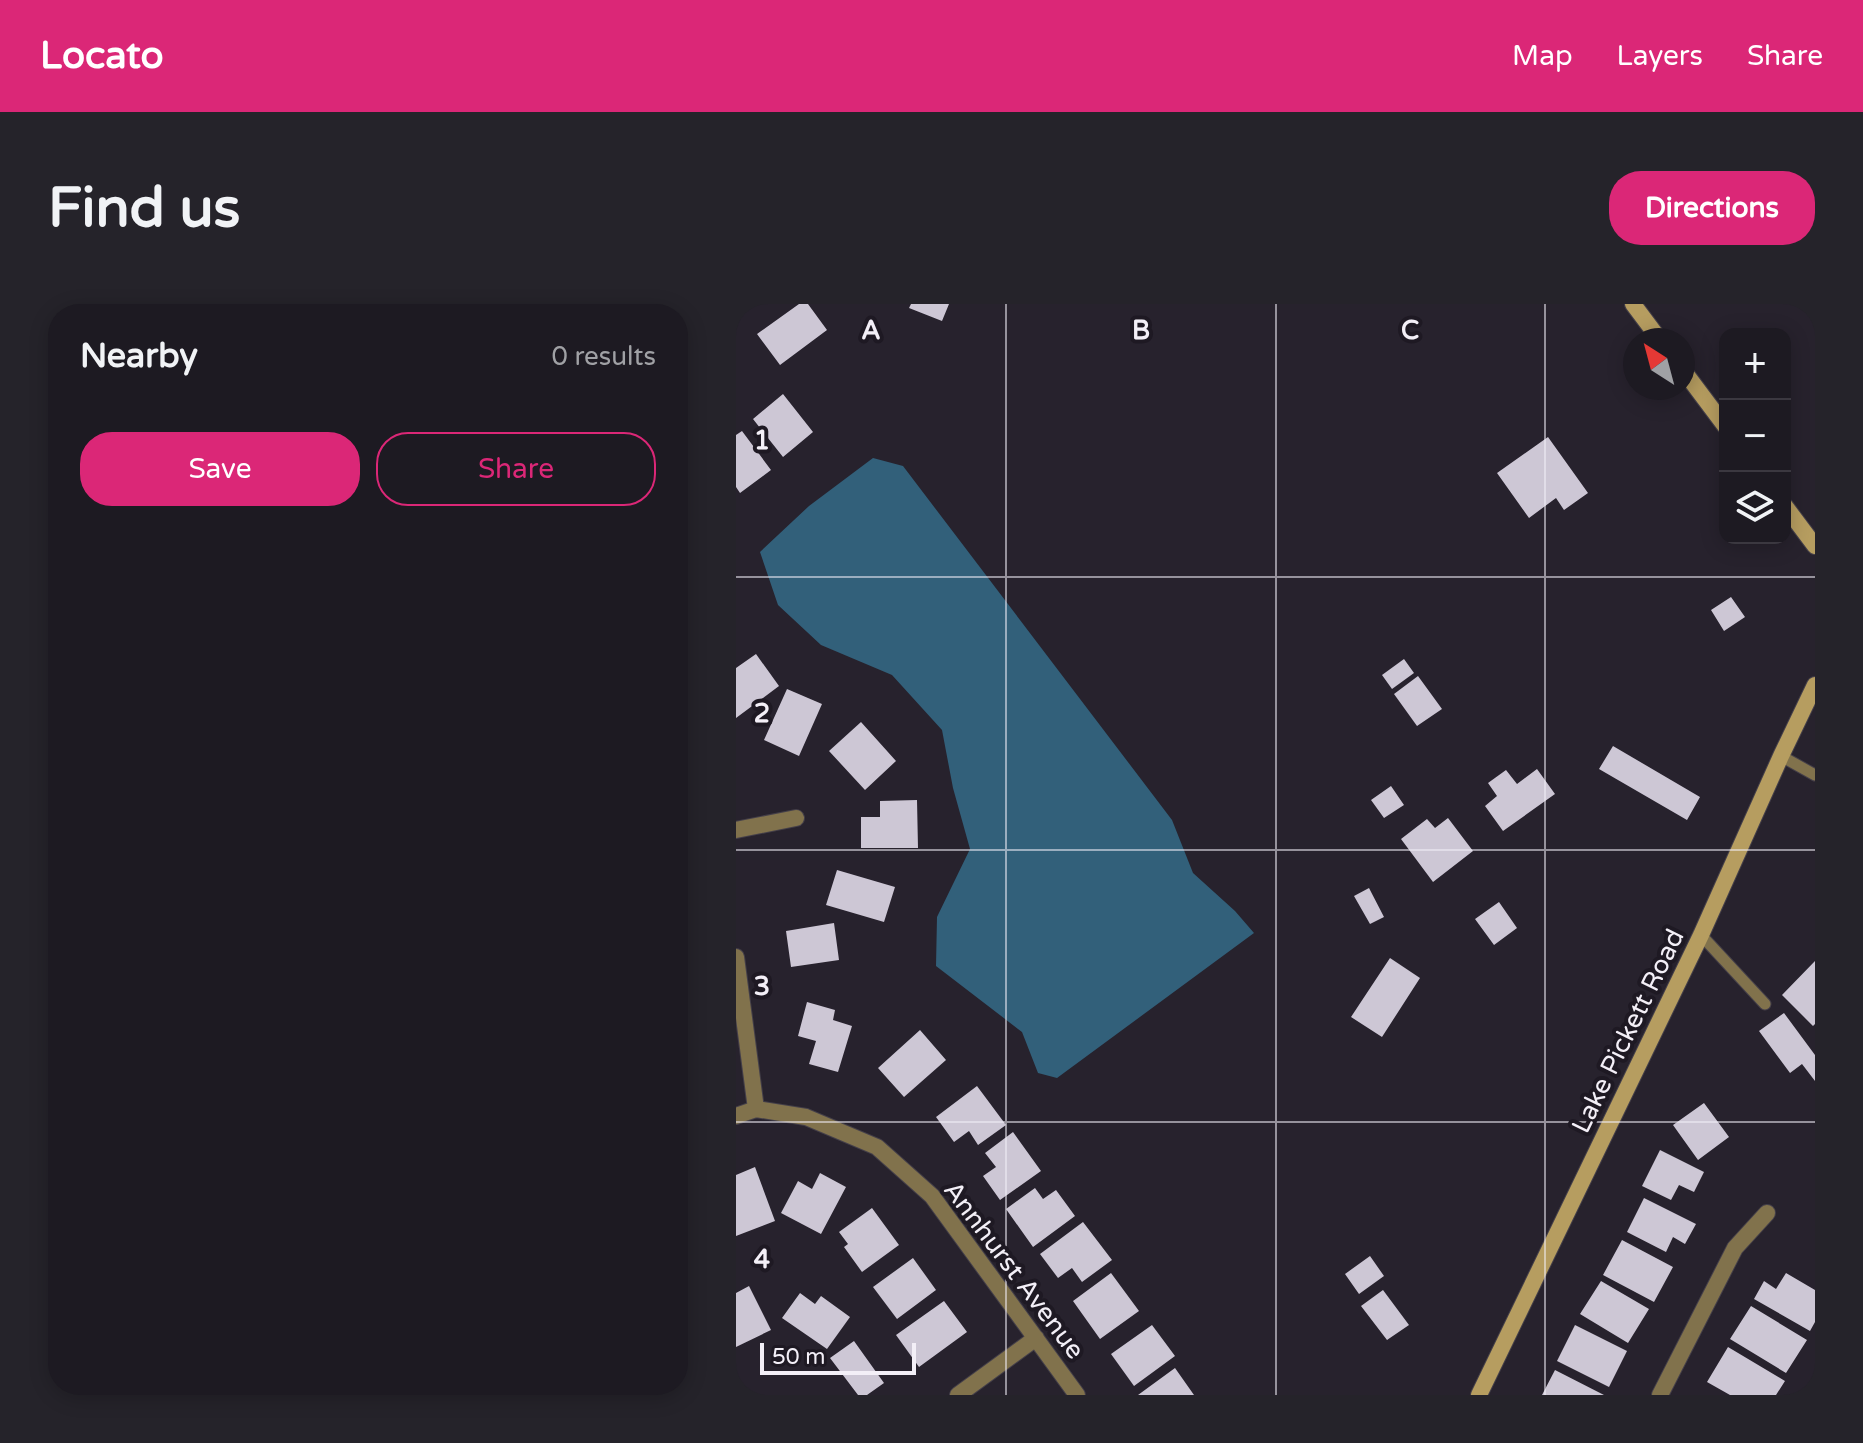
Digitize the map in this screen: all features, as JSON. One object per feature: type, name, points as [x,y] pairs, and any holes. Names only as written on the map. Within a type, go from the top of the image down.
[{"type":"main road","points":[[1633,304],[1651,328]]},
{"type":"main road","points":[[1695,386],[1719,418]]},
{"type":"main road","points":[[1791,514],[1815,530]]},
{"type":"main road","points":[[1791,514],[1815,546]]},
{"type":"main road","name":"Lake Pickett Road","points":[[1479,1395],[1701,935],[1815,685]]},
{"type":"street","points":[[736,830],[796,818]]},
{"type":"street","points":[[736,957],[756,1109]]},
{"type":"street","name":"Annhurst Avenue","points":[[736,1116],[756,1109],[806,1117],[877,1147],[932,1196],[1077,1395]]},
{"type":"street","points":[[1660,1395],[1735,1248],[1767,1213]]},
{"type":"street","points":[[958,1395],[1036,1338]]},
{"type":"lane","points":[[1781,756],[1815,775]]},
{"type":"lane","points":[[1701,935],[1765,1004]]},
{"type":"water","points":[[873,458],[903,466],[1172,820],[1193,873],[1254,933],[1057,1078],[1038,1073],[1022,1032],[936,966],[937,917],[970,849],[953,788],[942,730],[892,675],[821,645],[778,605],[760,552],[809,506]]},
{"type":"building","points":[[799,304],[808,304],[827,330],[780,365],[757,334]]},
{"type":"building","points":[[911,304],[949,304],[942,321],[909,308]]},
{"type":"building","points":[[783,394],[813,432],[783,457],[753,419]]},
{"type":"building","points":[[742,431],[771,470],[740,493],[736,487],[736,435]]},
{"type":"building","points":[[1548,437],[1588,493],[1564,510],[1556,498],[1529,518],[1497,473]]},
{"type":"building","points":[[1731,597],[1745,617],[1724,631],[1711,610]]},
{"type":"building","points":[[756,654],[779,686],[736,718],[736,668]]},
{"type":"building","points":[[1404,659],[1414,673],[1392,689],[1382,675]]},
{"type":"building","points":[[1418,676],[1442,709],[1417,726],[1394,694]]},
{"type":"building","points":[[787,689],[822,704],[799,756],[764,740]]},
{"type":"building","points":[[861,722],[896,761],[865,790],[829,751]]},
{"type":"building","points":[[1613,746],[1700,797],[1687,820],[1599,769]]},
{"type":"building","points":[[1537,769],[1555,794],[1503,831],[1485,806],[1497,796],[1488,783],[1506,770],[1517,784]]},
{"type":"building","points":[[1391,786],[1404,805],[1384,818],[1371,800]]},
{"type":"building","points":[[917,800],[918,848],[861,848],[861,817],[880,817],[880,801]]},
{"type":"building","points":[[1448,818],[1473,851],[1433,882],[1401,839],[1427,819],[1435,828]]},
{"type":"building","points":[[837,870],[895,887],[884,922],[826,905]]},
{"type":"building","points":[[1369,888],[1384,917],[1370,924],[1354,896]]},
{"type":"building","points":[[1499,902],[1517,928],[1494,945],[1475,919]]},
{"type":"building","points":[[834,923],[839,960],[791,967],[786,931]]},
{"type":"building","points":[[1390,958],[1420,978],[1382,1037],[1351,1017]]},
{"type":"building","points":[[1815,961],[1815,1024],[1813,1026],[1782,995]]},
{"type":"building","points":[[807,1002],[835,1010],[833,1020],[852,1026],[838,1072],[809,1064],[816,1041],[798,1036]]},
{"type":"building","points":[[1784,1013],[1815,1055],[1815,1081],[1802,1064],[1790,1073],[1759,1031]]},
{"type":"building","points":[[920,1030],[946,1060],[904,1097],[878,1068]]},
{"type":"building","points":[[977,1086],[1006,1125],[978,1145],[969,1131],[954,1142],[936,1117]]},
{"type":"building","points":[[1704,1103],[1729,1137],[1698,1160],[1673,1125]]},
{"type":"building","points":[[1013,1132],[1041,1171],[1000,1200],[983,1176],[996,1167],[985,1153]]},
{"type":"building","points":[[1660,1150],[1704,1172],[1694,1192],[1679,1185],[1671,1200],[1642,1186]]},
{"type":"building","points":[[755,1167],[775,1221],[736,1236],[736,1175]]},
{"type":"building","points":[[820,1173],[846,1187],[821,1234],[781,1213],[798,1181],[812,1189]]},
{"type":"building","points":[[1035,1188],[1043,1199],[1056,1190],[1075,1216],[1033,1247],[1006,1209]]},
{"type":"building","points":[[1644,1198],[1696,1224],[1685,1244],[1673,1237],[1666,1252],[1627,1232]]},
{"type":"building","points":[[872,1208],[899,1245],[862,1272],[844,1247],[848,1244],[839,1232]]},
{"type":"building","points":[[1083,1222],[1112,1260],[1082,1282],[1072,1268],[1058,1278],[1040,1254]]},
{"type":"building","points":[[1622,1240],[1673,1267],[1654,1302],[1603,1275]]},
{"type":"building","points":[[1370,1256],[1384,1276],[1359,1294],[1345,1274]]},
{"type":"building","points":[[913,1258],[936,1290],[897,1319],[873,1287]]},
{"type":"building","points":[[1111,1273],[1139,1311],[1100,1339],[1073,1301]]},
{"type":"building","points":[[1786,1273],[1815,1290],[1815,1322],[1810,1331],[1754,1299],[1764,1281],[1776,1289]]},
{"type":"building","points":[[1601,1281],[1649,1309],[1628,1343],[1580,1314]]},
{"type":"building","points":[[749,1286],[771,1330],[736,1347],[736,1293]]},
{"type":"building","points":[[1383,1290],[1409,1325],[1387,1340],[1361,1306]]},
{"type":"building","points":[[800,1293],[815,1304],[821,1296],[850,1317],[827,1349],[782,1318]]},
{"type":"building","points":[[944,1301],[967,1332],[919,1367],[896,1335]]},
{"type":"building","points":[[1751,1306],[1807,1340],[1786,1373],[1730,1339]]},
{"type":"building","points":[[1152,1325],[1175,1356],[1134,1386],[1111,1354]]},
{"type":"building","points":[[1575,1325],[1627,1351],[1609,1387],[1557,1361]]},
{"type":"building","points":[[854,1341],[884,1383],[867,1395],[858,1395],[830,1358]]},
{"type":"building","points":[[1728,1347],[1785,1381],[1776,1395],[1730,1395],[1707,1382]]},
{"type":"building","points":[[1175,1368],[1194,1395],[1138,1395]]},
{"type":"building","points":[[1555,1370],[1604,1395],[1542,1395]]}]
